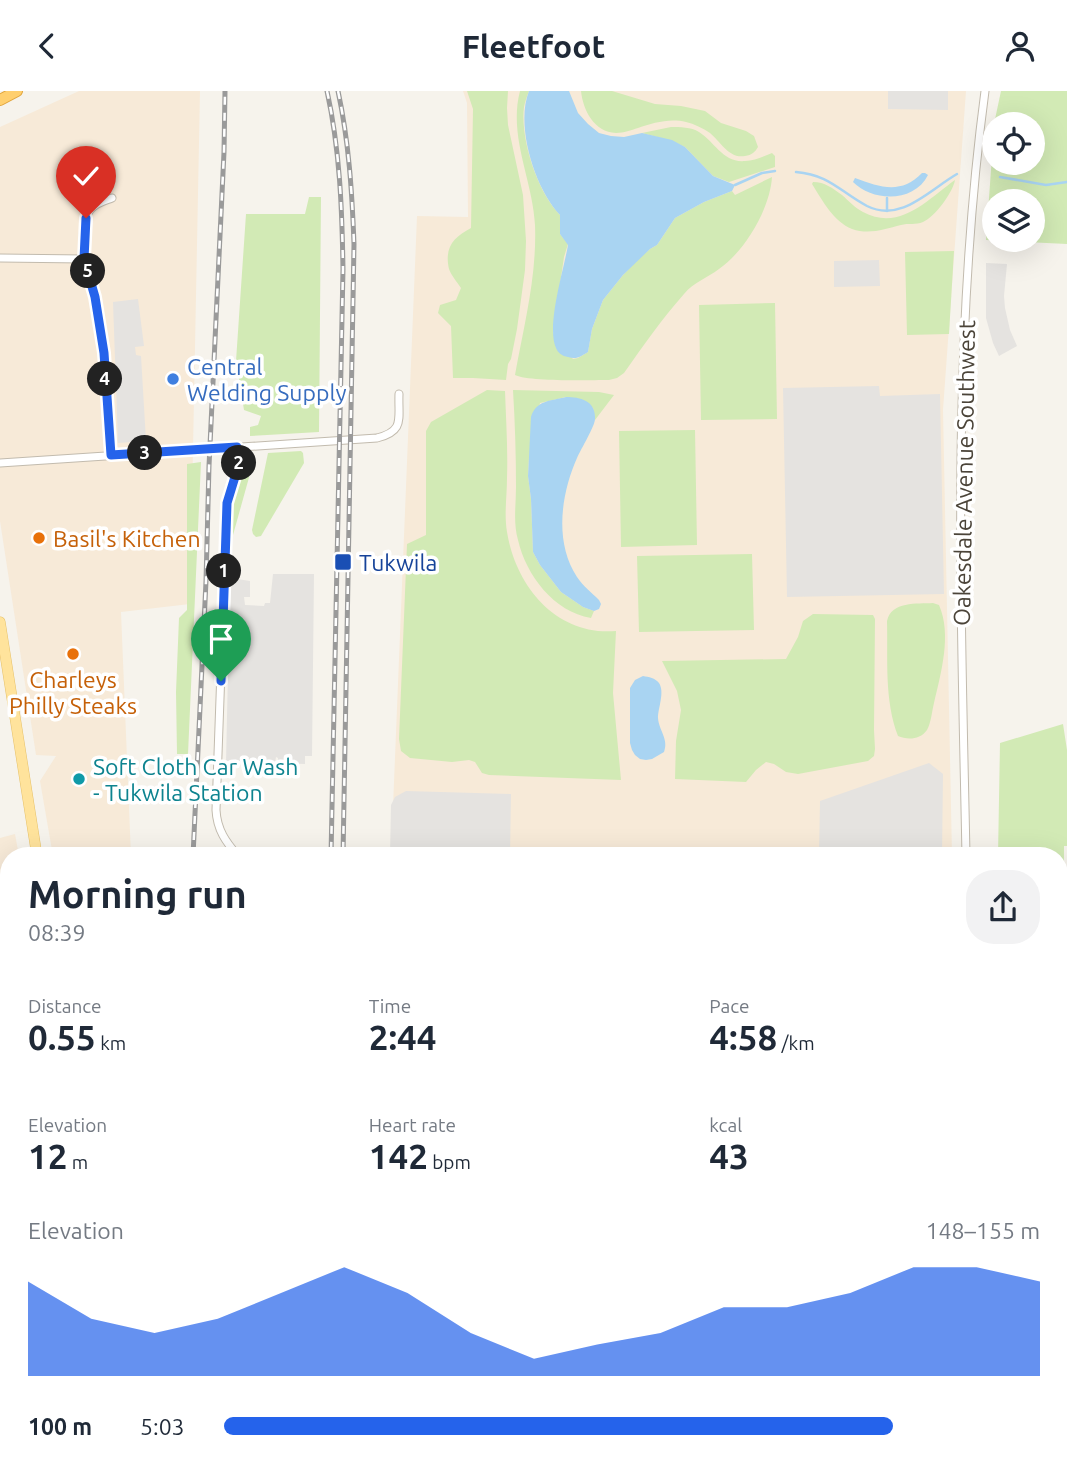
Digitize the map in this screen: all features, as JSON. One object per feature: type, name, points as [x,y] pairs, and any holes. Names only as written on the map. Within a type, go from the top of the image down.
[{"type":"highway","points":[[0,100],[17,91]]},
{"type":"main road","points":[[0,622],[36,847]]},
{"type":"street","name":"Oakesdale Avenue Southwest","points":[[966,847],[960,531],[961,385],[985,91]]},
{"type":"street","points":[[111,455],[104,353],[95,297],[84,259],[84,233],[88,212],[93,206],[112,198]]},
{"type":"street","points":[[0,258],[84,259]]},
{"type":"street","points":[[0,463],[377,439],[393,433],[398,426],[399,394]]},
{"type":"street","points":[[232,847],[222,834],[217,818],[227,503],[238,467],[237,447]]},
{"type":"shaded area","points":[[79,91],[200,91],[190,604],[121,612],[131,847],[51,847],[40,781],[56,756],[36,755],[0,521],[0,127]]},
{"type":"shaded area","points":[[463,91],[966,91],[943,410],[952,847],[391,847],[417,216],[468,217],[467,103]]},
{"type":"shaded area","points":[[888,91],[948,91],[948,110],[888,109]]},
{"type":"shaded area","points":[[879,260],[880,286],[834,287],[834,261]]},
{"type":"shaded area","points":[[986,263],[1007,264],[1005,308],[1017,346],[999,356],[986,318]]},
{"type":"shaded area","points":[[138,299],[144,346],[135,347],[136,355],[141,356],[146,441],[118,443],[113,302]]},
{"type":"shaded area","points":[[879,386],[880,396],[940,394],[944,594],[787,597],[783,388]]},
{"type":"shaded area","points":[[273,574],[314,574],[312,756],[305,756],[305,764],[278,763],[276,757],[275,763],[249,762],[249,757],[247,762],[226,762],[230,581],[250,581],[250,597],[244,597],[245,605],[264,606],[265,603],[270,603]]},
{"type":"shaded area","points":[[929,763],[943,774],[942,847],[819,847],[820,801]]},
{"type":"shaded area","points":[[406,791],[511,794],[510,847],[390,847],[391,805],[395,797]]},
{"type":"shaded area","points":[[15,834],[17,847],[0,847],[0,838]]},
{"type":"green space","points":[[467,91],[508,91],[508,125],[523,195],[525,270],[517,329],[506,380],[453,378],[451,326],[438,313],[440,305],[456,300],[461,288],[449,269],[449,249],[455,239],[471,228],[473,109]]},
{"type":"green space","points":[[520,91],[529,91],[523,120],[532,165],[545,193],[560,215],[560,234],[568,244],[553,333],[573,359],[588,352],[592,329],[603,300],[636,261],[657,245],[675,218],[704,202],[732,191],[735,195],[772,177],[767,202],[738,252],[688,290],[624,373],[617,378],[560,380],[515,375],[529,300],[535,244],[533,208],[517,125]]},
{"type":"green space","points":[[581,91],[612,91],[655,104],[705,111],[721,123],[754,136],[758,147],[750,155],[734,155],[707,131],[680,121],[661,122],[622,133],[608,132],[591,119]]},
{"type":"green space","points":[[1001,91],[1067,91],[1067,244],[1045,243],[1045,189],[990,189],[991,175],[1045,175],[1045,112],[997,112]]},
{"type":"green space","points":[[671,127],[696,130],[725,155],[737,161],[752,160],[772,153],[775,156],[775,167],[729,182],[713,176],[685,147],[642,133]]},
{"type":"green space","points":[[955,180],[943,204],[928,219],[920,223],[871,231],[858,231],[846,226],[829,210],[812,184],[817,182],[828,186],[863,212],[889,218],[913,211]]},
{"type":"green space","points":[[309,197],[321,197],[319,432],[250,436],[250,427],[258,425],[261,416],[244,410],[236,361],[246,214],[305,214]]},
{"type":"green space","points":[[954,251],[949,334],[907,335],[905,252]]},
{"type":"green space","points":[[775,303],[777,419],[701,420],[699,305]]},
{"type":"green space","points":[[487,390],[505,391],[506,525],[512,552],[520,571],[530,589],[558,616],[575,625],[616,631],[613,693],[621,780],[489,775],[482,773],[475,762],[469,760],[452,762],[410,758],[401,751],[399,739],[407,544],[426,535],[426,431],[431,422]]},
{"type":"green space","points":[[513,390],[599,392],[614,395],[595,420],[593,408],[566,397],[540,403],[529,457],[533,552],[561,592],[594,611],[591,618],[565,608],[554,600],[535,578],[522,553],[515,520]]},
{"type":"green space","points":[[695,430],[697,545],[621,547],[619,431]]},
{"type":"green space","points":[[301,451],[304,463],[261,536],[256,537],[252,530],[268,453]]},
{"type":"green space","points":[[255,456],[233,535],[234,493],[245,457]]},
{"type":"green space","points":[[201,462],[188,754],[177,754],[179,618],[187,610],[187,464]]},
{"type":"green space","points":[[752,554],[754,630],[639,632],[637,556]]},
{"type":"green space","points":[[933,603],[939,605],[945,629],[940,679],[927,730],[917,737],[905,738],[898,736],[891,708],[887,621],[889,615],[899,607]]},
{"type":"green space","points":[[813,614],[873,615],[875,619],[874,756],[868,761],[798,774],[786,772],[766,762],[746,782],[675,779],[676,741],[681,710],[677,691],[662,661],[786,659],[803,621]]},
{"type":"green space","points":[[1063,724],[1067,750],[1067,846],[998,847],[1000,743]]},
{"type":"water","points":[[529,91],[569,91],[578,113],[599,133],[624,137],[642,133],[672,140],[685,147],[713,176],[735,185],[732,191],[675,218],[657,245],[623,275],[603,300],[592,329],[588,352],[576,358],[560,354],[553,338],[554,312],[568,245],[560,234],[560,215],[543,190],[530,156],[524,121]]},
{"type":"water","points":[[922,173],[928,175],[922,184],[913,191],[893,197],[871,193],[853,182],[855,178],[882,186],[899,186],[907,184]]},
{"type":"water","points":[[566,397],[586,401],[595,413],[593,427],[571,472],[562,518],[565,549],[570,563],[579,580],[601,604],[599,609],[594,611],[561,592],[533,552],[528,476],[531,417],[540,404]]},
{"type":"water","points":[[643,676],[656,680],[661,687],[658,718],[665,739],[664,752],[646,760],[635,755],[630,743],[630,688],[635,680]]},
{"type":"waterway","points":[[735,185],[762,173],[775,171]]},
{"type":"waterway","points":[[796,172],[818,176],[867,206],[879,210],[903,208],[957,174]]},
{"type":"waterway","points":[[1000,177],[1046,185],[1067,182]]},
{"type":"waterway","points":[[887,198],[887,211]]},
{"type":"railway","points":[[193,847],[225,91]]},
{"type":"railway","points":[[327,91],[338,157],[343,269],[331,847]]},
{"type":"railway","points":[[338,91],[349,167],[354,244],[343,847]]},
{"type":"place","name":"Central Welding Supply","points":[[173,379]]},
{"type":"place","name":"Basil's Kitchen","points":[[39,538]]},
{"type":"place","name":"Tukwila","points":[[343,562]]},
{"type":"place","name":"Charleys Philly Steaks","points":[[73,654]]},
{"type":"place","name":"Soft Cloth Car Wash - Tukwila Station","points":[[79,779]]},
{"type":"route","points":[[86,218],[84,259],[95,297],[104,353],[111,455],[237,447],[238,467],[227,503],[221,681]]}]
